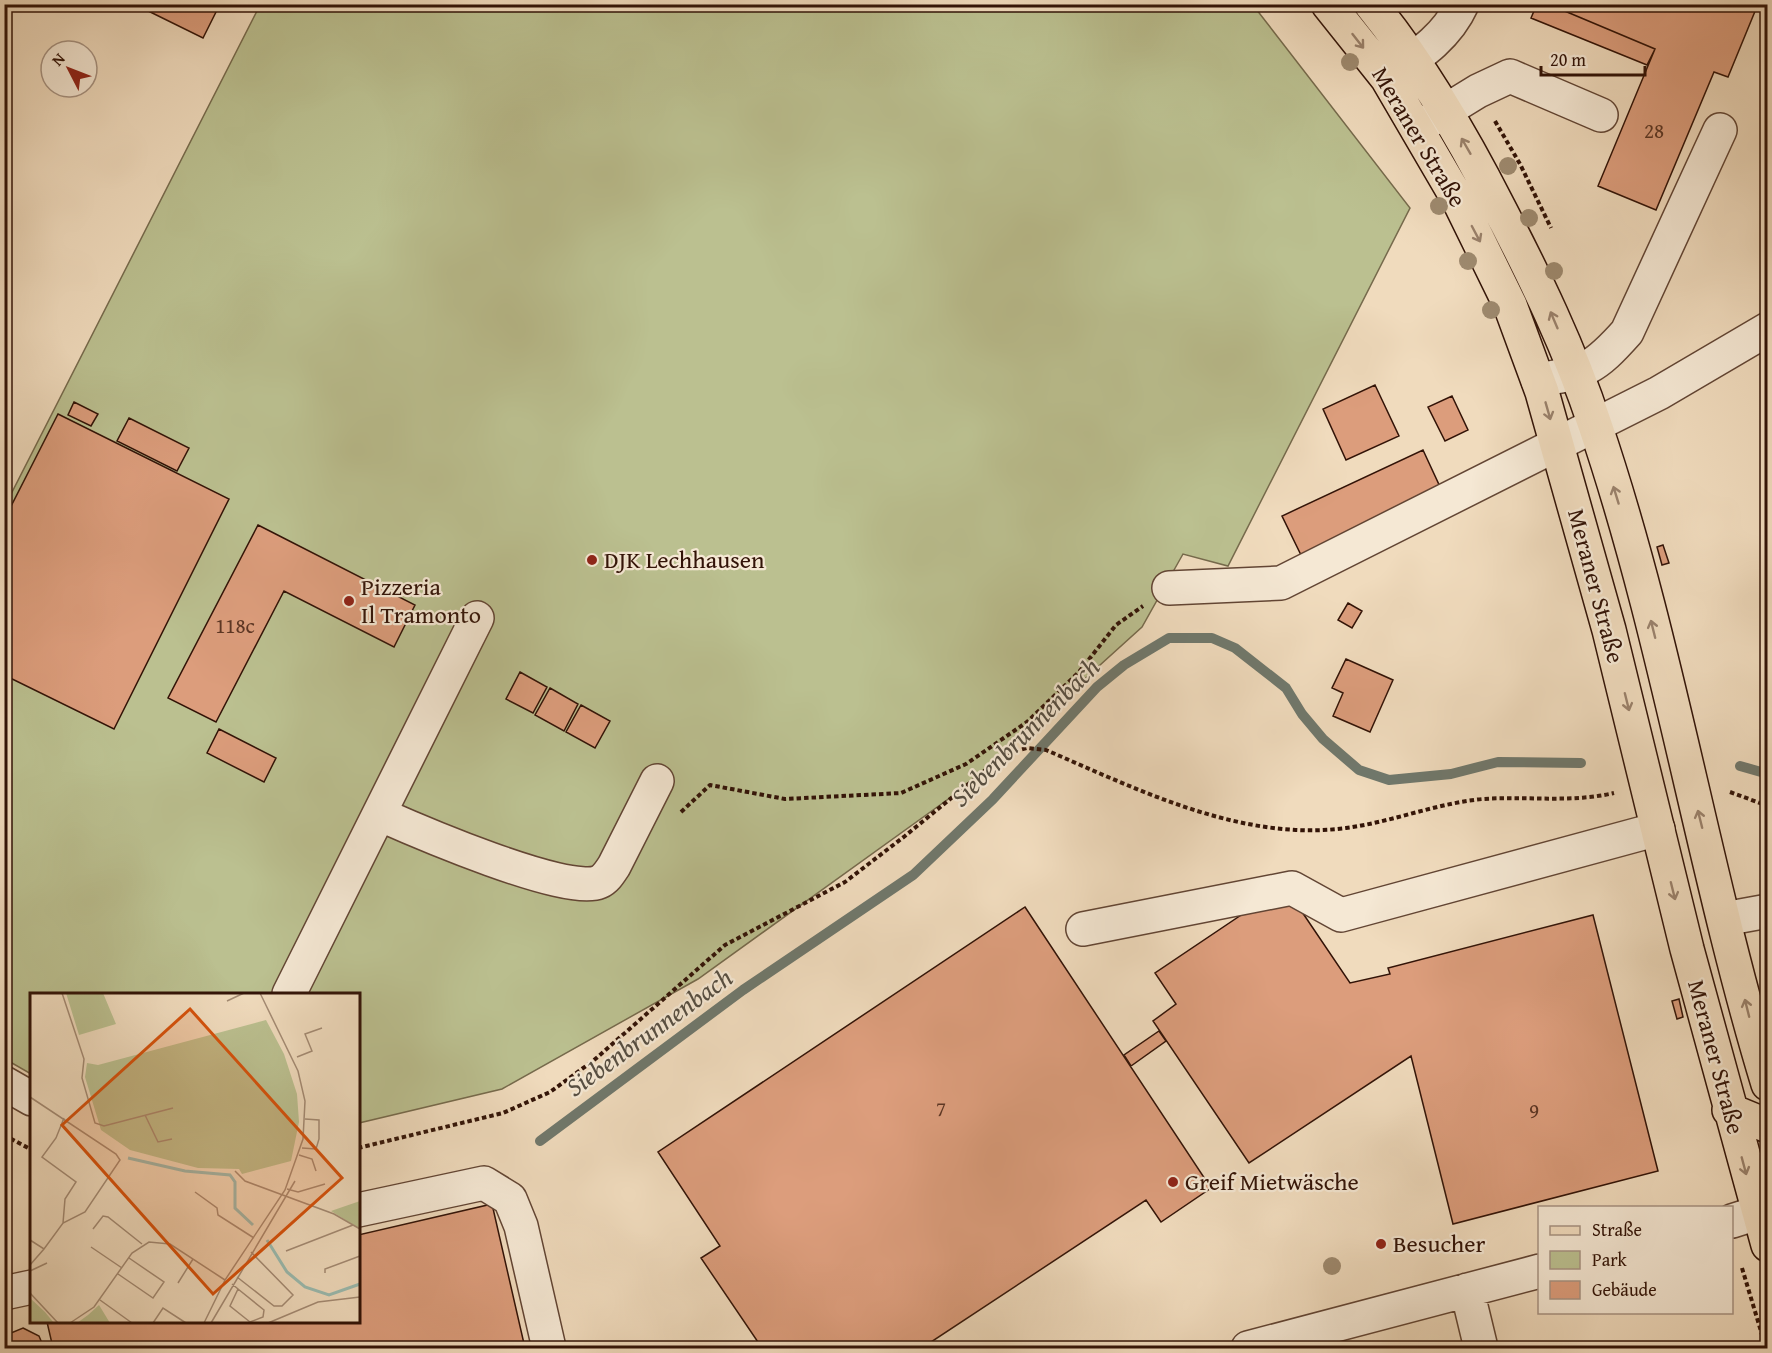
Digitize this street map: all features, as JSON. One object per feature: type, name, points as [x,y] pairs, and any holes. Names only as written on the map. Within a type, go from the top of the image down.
[{"type":"main road","name":"Meraner Straße","points":[[1328,4],[1387,78],[1486,253],[1510,305],[1538,380],[1609,630],[1729,1110],[1752,1216],[1754,1252]]},
{"type":"main road","name":"Meraner Straße","points":[[1371,4],[1413,59],[1447,111],[1545,300],[1595,424],[1650,618],[1767,1084]]},
{"type":"main road","points":[[1729,1110],[1767,1126]]},
{"type":"street","points":[[1387,78],[1440,38],[1454,21],[1462,4]]},
{"type":"street","points":[[1416,129],[1478,91],[1510,76],[1601,115]]},
{"type":"street","points":[[1538,380],[1576,374],[1605,357],[1627,332],[1720,130]]},
{"type":"street","points":[[1169,588],[1281,583],[1659,393],[1767,329]]},
{"type":"street","points":[[290,993],[477,618]]},
{"type":"street","points":[[379,814],[441,841],[525,871],[583,885],[598,883],[607,876],[657,781]]},
{"type":"street","points":[[1083,928],[1292,888],[1341,915],[1658,829]]},
{"type":"street","points":[[1724,919],[1767,911]]},
{"type":"street","points":[[4,1083],[30,1098]]},
{"type":"street","points":[[360,1210],[484,1183],[510,1199],[521,1226],[549,1348]]},
{"type":"street","points":[[1248,1348],[1538,1272]]},
{"type":"street","points":[[4,1293],[30,1287]]},
{"type":"street","points":[[1467,1290],[1481,1348]]},
{"type":"path","points":[[678,815],[710,785],[785,799],[900,793],[966,764],[1027,722],[1079,672],[1116,625],[1169,588]]},
{"type":"path","points":[[360,1148],[503,1113],[550,1092],[593,1061],[725,945],[845,882],[905,837],[1005,754],[1027,748],[1046,750],[1167,801],[1230,819],[1282,830],[1345,828],[1482,799],[1589,798],[1611,793]]},
{"type":"path","points":[[1609,782],[1623,838]]},
{"type":"path","points":[[1731,792],[1767,806]]},
{"type":"path","points":[[4,1135],[30,1149]]},
{"type":"path","points":[[1754,1252],[1766,1348]]},
{"type":"green space","name":"DJK Lechhausen","points":[[260,5],[1253,5],[1410,208],[1228,566],[1183,554],[1142,627],[965,787],[698,979],[502,1089],[360,1123],[360,993],[30,993],[30,1073],[5,1059],[5,506]]},
{"type":"building","points":[[134,4],[220,4],[203,38]]},
{"type":"building","points":[[1537,4],[1548,4],[1655,49],[1647,65],[1531,18]]},
{"type":"building","points":[[1548,4],[1758,4],[1728,77],[1714,72],[1656,210],[1598,186],[1655,49]]},
{"type":"building","points":[[1375,385],[1399,436],[1346,460],[1323,409]]},
{"type":"building","points":[[1452,396],[1468,430],[1445,441],[1428,407]]},
{"type":"building","points":[[74,402],[98,414],[91,426],[68,415]]},
{"type":"building","points":[[58,414],[229,499],[114,729],[4,675],[4,520]]},
{"type":"building","points":[[129,418],[189,448],[177,471],[117,441]]},
{"type":"building","points":[[1423,450],[1441,489],[1301,555],[1282,516]]},
{"type":"building","points":[[258,525],[415,605],[394,647],[284,591],[216,722],[168,698]]},
{"type":"building","points":[[1663,545],[1669,563],[1662,565],[1657,547]]},
{"type":"building","points":[[1348,603],[1362,611],[1352,628],[1338,620]]},
{"type":"building","points":[[1346,659],[1393,680],[1370,732],[1333,716],[1343,693],[1332,688]]},
{"type":"building","points":[[520,672],[547,687],[533,713],[506,699]]},
{"type":"building","points":[[550,688],[578,704],[564,731],[535,715]]},
{"type":"building","points":[[581,705],[610,721],[595,748],[566,732]]},
{"type":"building","points":[[219,729],[276,758],[264,782],[207,753]]},
{"type":"building","points":[[1265,899],[1298,906],[1350,983],[1390,974],[1388,968],[1593,915],[1658,1171],[1453,1224],[1411,1056],[1249,1163],[1153,1021],[1176,1004],[1155,973]]},
{"type":"building","points":[[1025,907],[1211,1188],[1161,1222],[1146,1200],[922,1348],[762,1348],[701,1258],[720,1246],[658,1152]]},
{"type":"building","points":[[1679,999],[1683,1017],[1677,1019],[1672,1001]]},
{"type":"building","points":[[1159,1031],[1166,1041],[1131,1066],[1124,1055]]},
{"type":"building","points":[[492,1204],[525,1348],[53,1348],[47,1323],[360,1323],[360,1235]]},
{"type":"building","points":[[23,1328],[39,1336],[44,1348],[4,1348],[6,1335]]},
{"type":"waterway","name":"Siebenbrunnenbach","points":[[540,1141],[743,990],[913,875],[993,799],[1097,687],[1124,665],[1169,638],[1212,638],[1235,648],[1286,688],[1302,714],[1323,739],[1359,770],[1389,780],[1451,774],[1498,762],[1581,763]]},
{"type":"waterway","name":"Siebenbrunnenbach","points":[[1740,766],[1768,774]]},
{"type":"place","name":"DJK Lechhausen","points":[[592,560]]},
{"type":"place","name":"Pizzeria Il Tramonto","points":[[349,601]]},
{"type":"place","name":"Greif Mietwäsche","points":[[1173,1182]]},
{"type":"place","name":"Besucher","points":[[1381,1244]]}]
